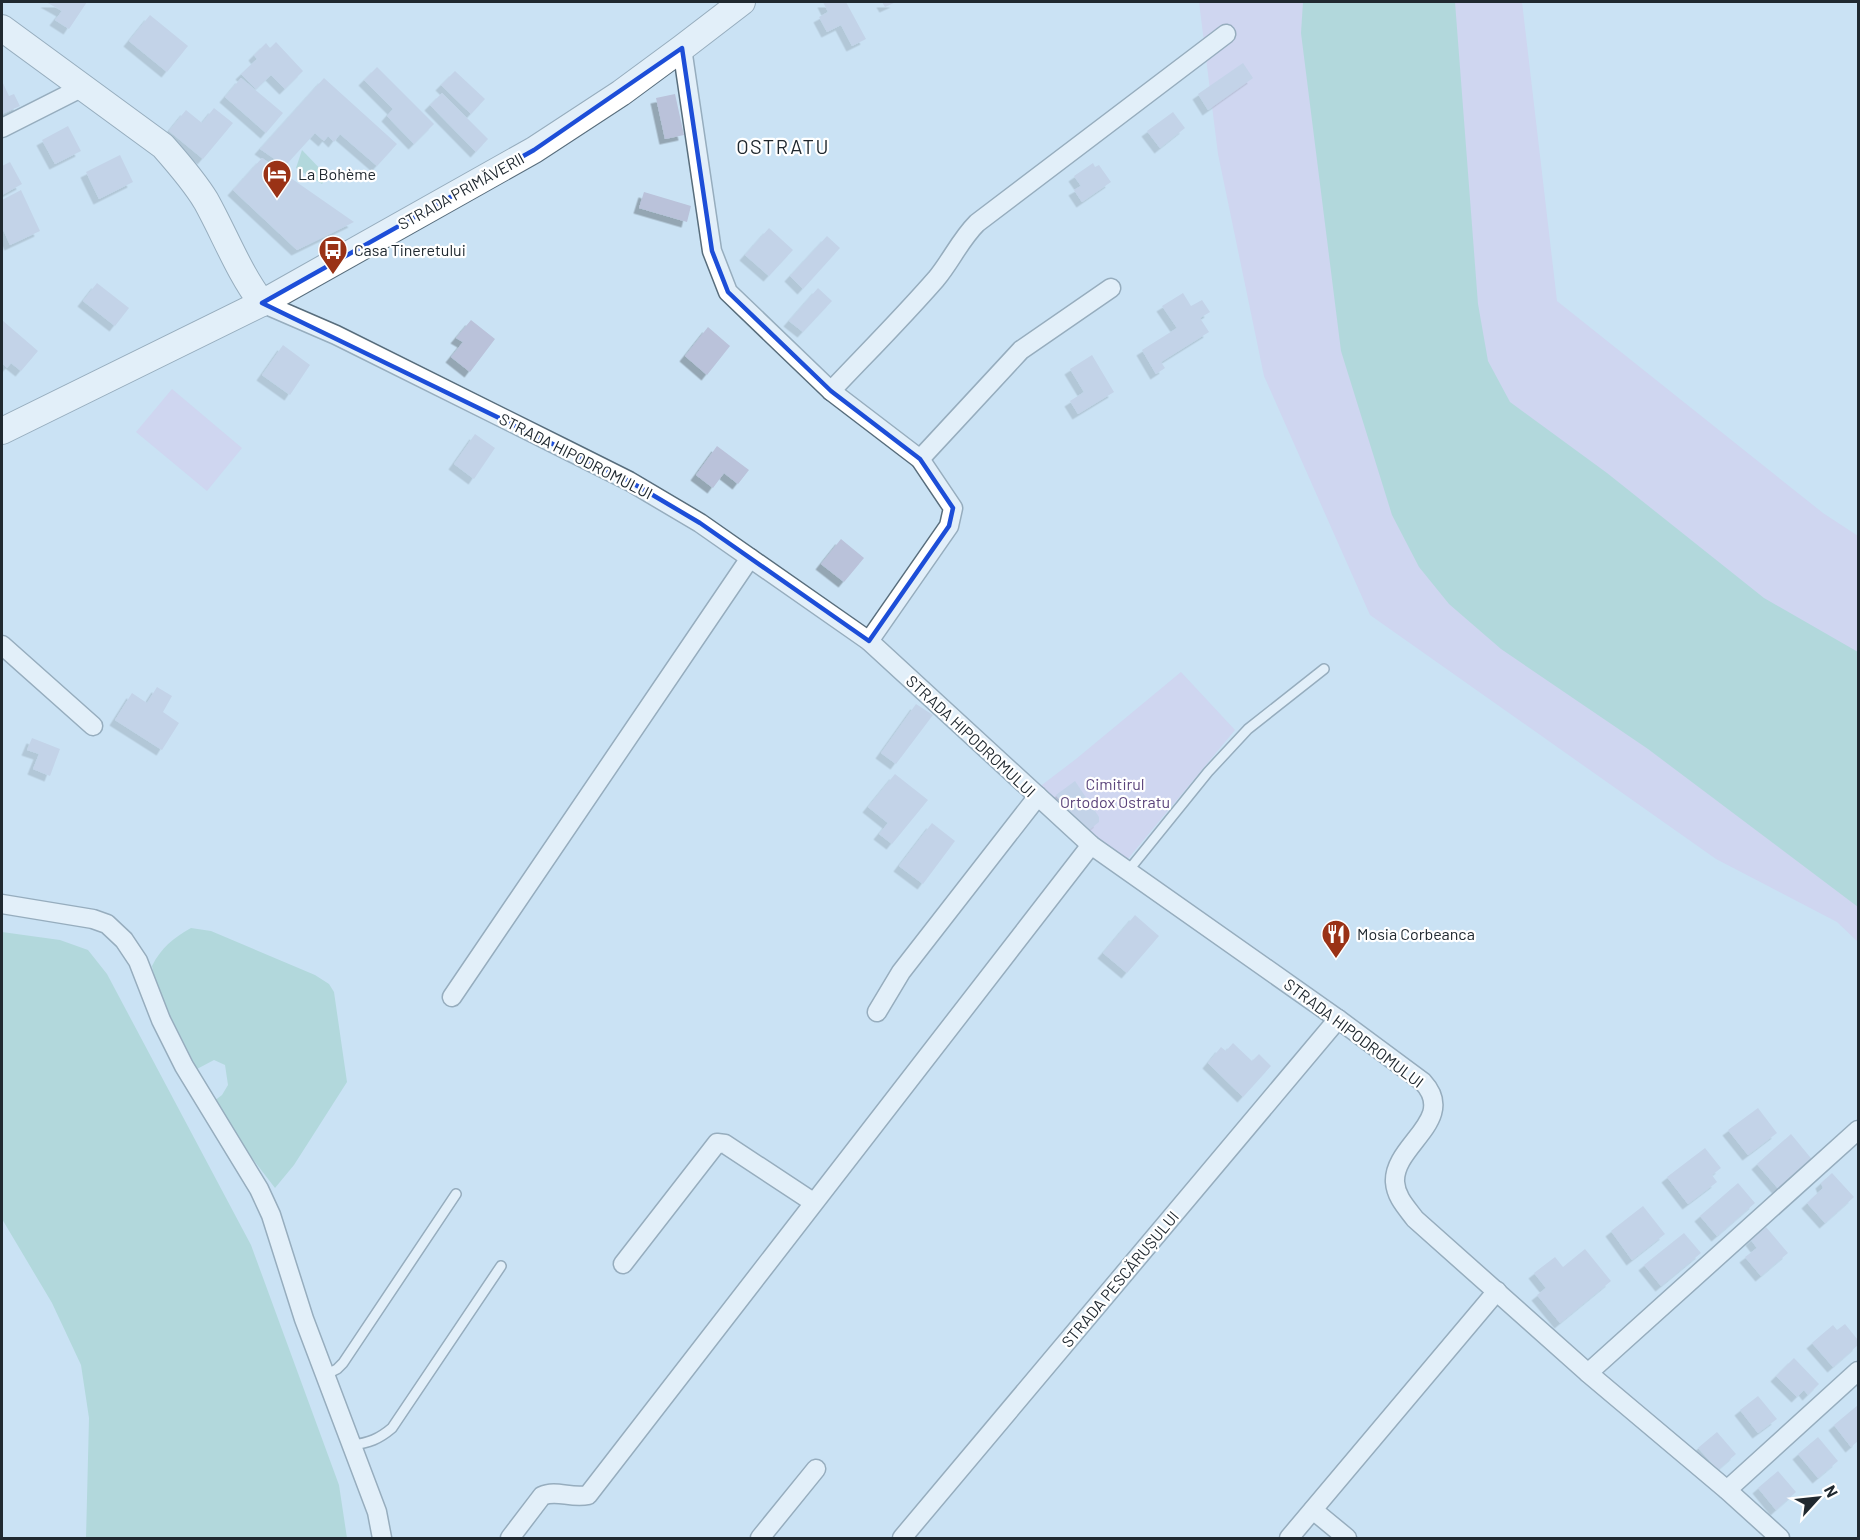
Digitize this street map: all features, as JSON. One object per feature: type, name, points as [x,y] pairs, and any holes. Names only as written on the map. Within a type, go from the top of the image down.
[{"type":"main road","name":"STRADA PRIMĂVERII","points":[[2,431],[262,303],[534,150],[595,111],[742,2]]},
{"type":"main road","points":[[2,28],[163,146],[184,169],[205,199],[247,283],[262,303]]},
{"type":"street","points":[[831,391],[937,278],[955,254],[964,235],[977,223],[1226,34]]},
{"type":"street","points":[[682,48],[712,251],[728,292],[831,391],[920,459],[953,508],[949,526],[869,641]]},
{"type":"street","points":[[2,128],[83,87]]},
{"type":"street","points":[[920,459],[1021,350],[1111,288]]},
{"type":"street","name":"STRADA HIPODROMULUI","points":[[262,303],[336,335],[629,482],[700,523],[869,641],[1091,845],[1338,1019],[1423,1082],[1431,1091],[1435,1106],[1429,1120],[1396,1169],[1395,1184],[1401,1201],[1415,1219],[1780,1539]]},
{"type":"street","points":[[452,997],[750,558]]},
{"type":"street","points":[[2,645],[93,726]]},
{"type":"street","points":[[877,1011],[901,972],[1038,796]]},
{"type":"street","points":[[510,1539],[542,1496],[550,1492],[576,1497],[588,1495],[1091,845]]},
{"type":"street","points":[[2,904],[93,919],[107,924],[124,939],[138,962],[161,1020],[184,1066],[263,1197],[271,1215],[304,1319],[377,1512],[382,1539]]},
{"type":"street","name":"STRADA PESCĂRUȘULUI","points":[[902,1539],[1338,1019]]},
{"type":"street","points":[[1588,1373],[1858,1130]]},
{"type":"street","points":[[623,1264],[717,1143],[725,1144],[813,1202]]},
{"type":"street","points":[[1289,1539],[1497,1291]]},
{"type":"street","points":[[1726,1490],[1858,1371]]},
{"type":"street","points":[[760,1539],[816,1469]]},
{"type":"street","points":[[1313,1510],[1347,1539]]},
{"type":"lane","points":[[1128,871],[1208,772],[1248,729],[1324,669]]},
{"type":"lane","points":[[325,1375],[343,1363],[456,1194]]},
{"type":"lane","points":[[352,1445],[368,1443],[381,1437],[392,1428],[501,1266]]},
{"type":"highlighted area","points":[[682,48],[712,251],[728,292],[831,391],[920,459],[953,508],[949,526],[869,641],[700,523],[629,481],[262,303],[534,150]]},
{"type":"green space","points":[[1199,2],[1522,2],[1557,301],[1823,513],[1858,536],[1858,942],[1837,922],[1716,859],[1370,615],[1264,376],[1218,154]]},
{"type":"green space","points":[[172,389],[242,448],[207,491],[136,432]]},
{"type":"green space","name":"Cimitirul Ortodox Ostratu","points":[[1181,672],[1235,730],[1127,860],[1089,838],[1034,791]]},
{"type":"shaded area","points":[[1303,2],[1455,2],[1478,304],[1488,361],[1510,402],[1607,473],[1764,598],[1858,652],[1858,907],[1648,749],[1501,649],[1449,604],[1419,567],[1392,515],[1341,351],[1301,33]]},
{"type":"shaded area","points":[[302,150],[327,176],[322,184],[296,168]]},
{"type":"shaded area","points":[[191,928],[211,931],[315,975],[329,984],[334,992],[347,1082],[294,1165],[275,1188],[228,1127],[214,1101],[222,1095],[228,1085],[225,1065],[214,1060],[197,1069],[157,989],[152,966],[168,944]]},
{"type":"shaded area","points":[[2,932],[60,940],[88,950],[107,974],[251,1245],[339,1485],[347,1538],[86,1538],[89,1418],[81,1365],[52,1303],[2,1219]]},
{"type":"building","points":[[46,2],[87,2],[69,29],[55,20],[62,11]]},
{"type":"building","points":[[823,2],[846,2],[866,39],[852,46],[841,25],[827,32],[819,17],[828,12]]},
{"type":"building","points":[[882,2],[896,2],[885,7]]},
{"type":"building","points":[[150,15],[188,46],[167,72],[129,41]]},
{"type":"building","points":[[276,42],[303,71],[285,89],[271,75],[256,89],[241,74],[257,59],[254,55],[266,43],[270,48]]},
{"type":"building","points":[[1243,63],[1253,78],[1208,110],[1198,94]]},
{"type":"building","points":[[377,67],[434,124],[414,144],[387,116],[393,109],[364,80]]},
{"type":"building","points":[[455,71],[485,99],[471,114],[441,85]]},
{"type":"building","points":[[241,78],[283,113],[266,133],[225,97]]},
{"type":"building","points":[[324,78],[397,144],[377,166],[340,134],[334,142],[328,136],[324,141],[315,133],[285,166],[260,149]]},
{"type":"building","points":[[2,81],[9,96],[14,94],[20,106],[2,114]]},
{"type":"building","points":[[442,93],[488,139],[476,152],[430,105]]},
{"type":"building","points":[[675,94],[684,135],[665,139],[656,98]]},
{"type":"building","points":[[214,108],[233,123],[203,159],[169,131],[186,110],[202,123]]},
{"type":"building","points":[[1173,112],[1185,128],[1160,148],[1147,131]]},
{"type":"building","points":[[68,126],[81,151],[55,164],[42,140]]},
{"type":"building","points":[[120,155],[133,182],[99,199],[86,172]]},
{"type":"building","points":[[262,158],[354,222],[297,250],[233,190]]},
{"type":"building","points":[[10,162],[22,184],[2,195],[2,166]]},
{"type":"building","points":[[1093,163],[1095,167],[1099,165],[1111,182],[1082,202],[1074,190],[1081,186],[1074,176]]},
{"type":"building","points":[[21,190],[40,231],[10,245],[2,227],[2,200]]},
{"type":"building","points":[[644,192],[691,206],[687,222],[639,208]]},
{"type":"building","points":[[769,228],[793,250],[769,276],[745,255]]},
{"type":"building","points":[[827,236],[840,248],[803,289],[790,276]]},
{"type":"building","points":[[97,283],[129,308],[115,326],[83,301]]},
{"type":"building","points":[[818,288],[832,301],[803,332],[789,321]]},
{"type":"building","points":[[1183,293],[1191,306],[1202,300],[1210,312],[1200,318],[1209,332],[1161,362],[1165,368],[1156,374],[1142,350],[1177,328],[1162,306]]},
{"type":"building","points":[[2,320],[38,351],[21,371],[11,363],[7,368],[2,363]]},
{"type":"building","points":[[471,320],[495,339],[470,372],[451,357],[463,342],[456,338]]},
{"type":"building","points":[[708,327],[730,346],[707,375],[685,356]]},
{"type":"building","points":[[283,345],[310,365],[290,395],[262,375]]},
{"type":"building","points":[[1092,355],[1114,392],[1078,414],[1070,401],[1084,392],[1070,369]]},
{"type":"building","points":[[475,434],[495,448],[474,479],[454,464]]},
{"type":"building","points":[[717,446],[749,470],[738,484],[724,473],[713,488],[696,475]]},
{"type":"building","points":[[841,539],[864,558],[844,582],[821,564]]},
{"type":"building","points":[[157,687],[172,696],[163,712],[179,723],[162,750],[115,720],[132,693],[147,703]]},
{"type":"building","points":[[916,704],[933,715],[896,764],[881,753]]},
{"type":"building","points":[[32,738],[60,749],[50,776],[33,769],[39,754],[27,750]]},
{"type":"building","points":[[895,774],[928,800],[892,844],[879,834],[888,823],[868,807]]},
{"type":"building","points":[[1075,781],[1099,817],[1099,822],[1089,830],[1078,825],[1056,795]]},
{"type":"building","points":[[932,823],[955,841],[923,884],[899,866]]},
{"type":"building","points":[[1135,915],[1159,936],[1127,973],[1103,953]]},
{"type":"building","points":[[1233,1043],[1252,1061],[1259,1054],[1271,1066],[1243,1097],[1208,1063],[1221,1047],[1226,1051]]},
{"type":"building","points":[[1758,1108],[1777,1133],[1748,1155],[1728,1130]]},
{"type":"building","points":[[1791,1134],[1815,1163],[1781,1192],[1757,1164]]},
{"type":"building","points":[[1705,1148],[1721,1168],[1712,1175],[1717,1182],[1688,1204],[1667,1177]]},
{"type":"building","points":[[1832,1173],[1854,1197],[1825,1223],[1807,1203],[1823,1188],[1821,1183]]},
{"type":"building","points":[[1738,1183],[1755,1203],[1717,1236],[1700,1216]]},
{"type":"building","points":[[1643,1206],[1665,1234],[1632,1260],[1611,1231]]},
{"type":"building","points":[[1766,1227],[1788,1253],[1761,1276],[1745,1257],[1757,1248],[1751,1240]]},
{"type":"building","points":[[1684,1233],[1701,1253],[1661,1286],[1644,1265]]},
{"type":"building","points":[[1585,1249],[1611,1281],[1560,1323],[1537,1295],[1546,1288],[1534,1273],[1555,1257],[1563,1267]]},
{"type":"building","points":[[1845,1324],[1858,1340],[1858,1345],[1833,1367],[1812,1343],[1833,1325],[1837,1330]]},
{"type":"building","points":[[1794,1358],[1819,1384],[1808,1395],[1804,1390],[1797,1397],[1776,1376]]},
{"type":"building","points":[[1758,1396],[1777,1419],[1758,1433],[1740,1410]]},
{"type":"building","points":[[1858,1405],[1858,1441],[1851,1447],[1834,1425]]},
{"type":"building","points":[[1717,1432],[1736,1454],[1718,1470],[1698,1448]]},
{"type":"building","points":[[1818,1437],[1838,1461],[1818,1478],[1798,1454]]},
{"type":"building","points":[[1778,1471],[1796,1492],[1776,1510],[1758,1488]]},
{"type":"place","name":"La Bohème","points":[[277,200]]},
{"type":"place","name":"Casa Tineretului","points":[[333,276]]},
{"type":"place","name":"Mosia Corbeanca","points":[[1336,960]]},
{"type":"district","name":"OSTRATU","points":[[783,147]]}]
